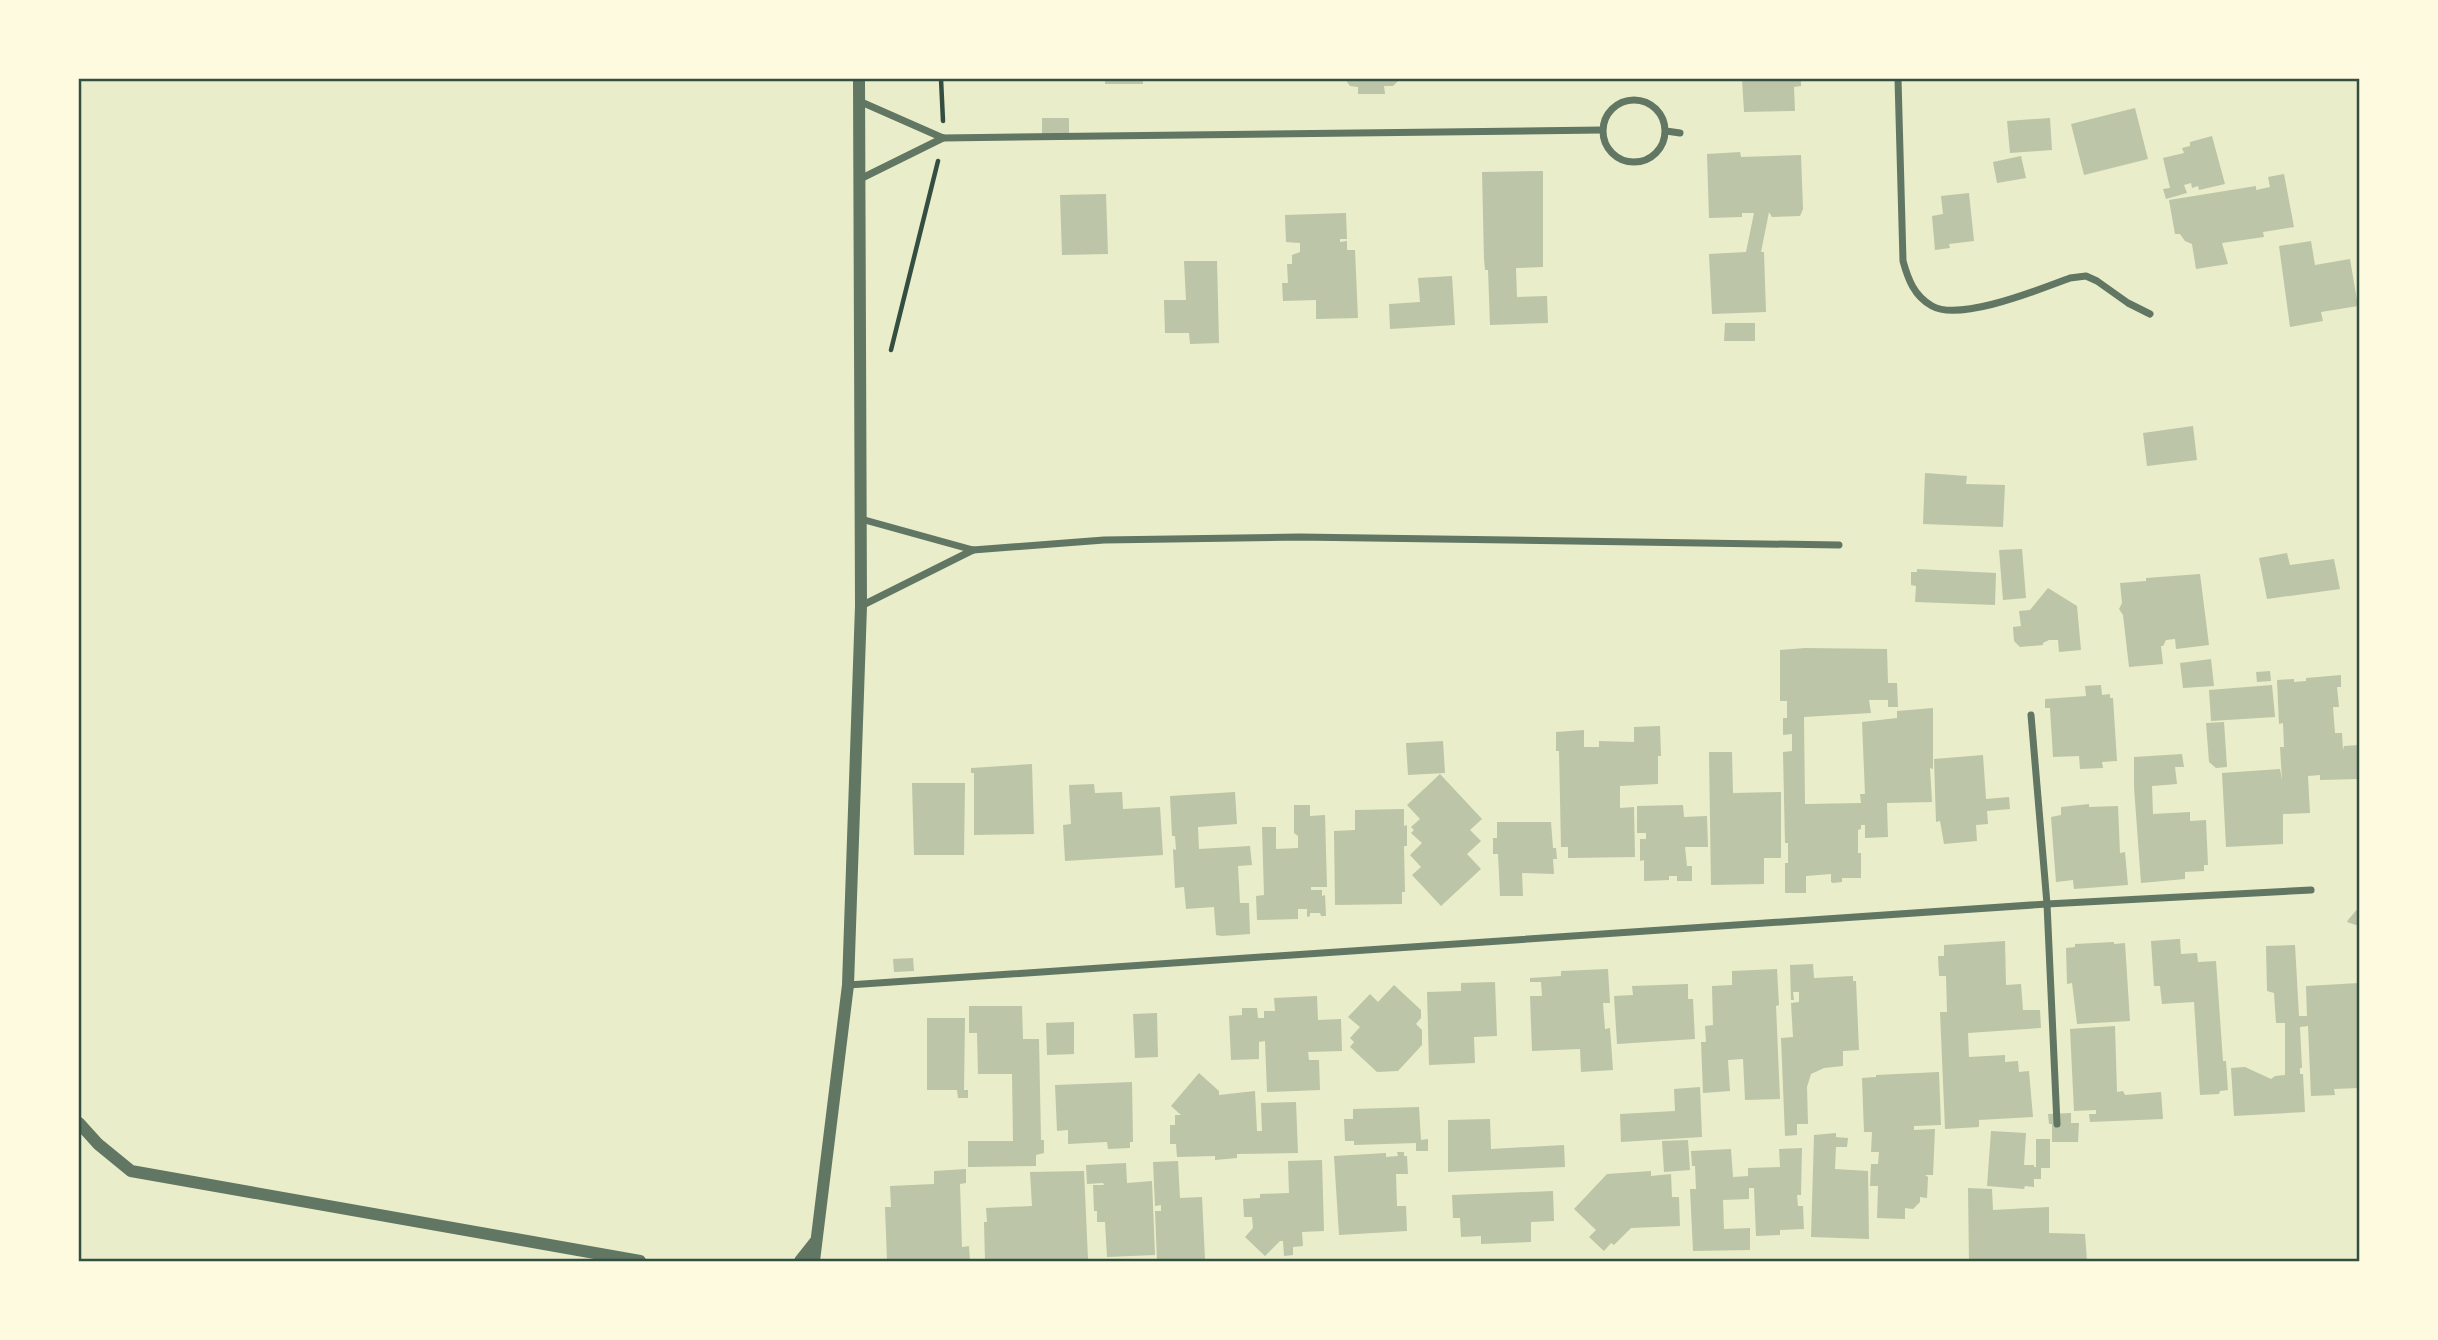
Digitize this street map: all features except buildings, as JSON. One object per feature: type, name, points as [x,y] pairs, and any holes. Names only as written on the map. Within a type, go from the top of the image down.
[{"type":"street","points":[[814,1261],[848,985],[861,606],[859,79]]},
{"type":"street","points":[[1898,79],[1903,261],[1910,283],[1923,299],[1945,310],[1973,309],[2070,278],[2086,276],[2150,314]]},
{"type":"street","points":[[1629,99],[1640,99],[1650,103],[1658,111],[1664,120],[1666,131],[1664,142],[1650,159],[1628,162],[1609,151],[1602,130],[1610,110],[1629,99]]},
{"type":"street","points":[[859,101],[943,138],[1602,130]]},
{"type":"street","points":[[1666,131],[1679,133]]},
{"type":"street","points":[[860,179],[943,138]]},
{"type":"street","points":[[861,519],[973,550],[1104,540],[1299,537],[1839,545]]},
{"type":"street","points":[[861,606],[973,550]]},
{"type":"street","points":[[2031,715],[2047,904],[2057,1124]]},
{"type":"street","points":[[848,985],[2047,904],[2311,890]]},
{"type":"street","points":[[79,1123],[98,1144],[131,1171],[640,1261]]},
{"type":"street","points":[[800,1261],[817,1239]]},
{"type":"path","points":[[891,350],[943,138],[941,79]]}]
